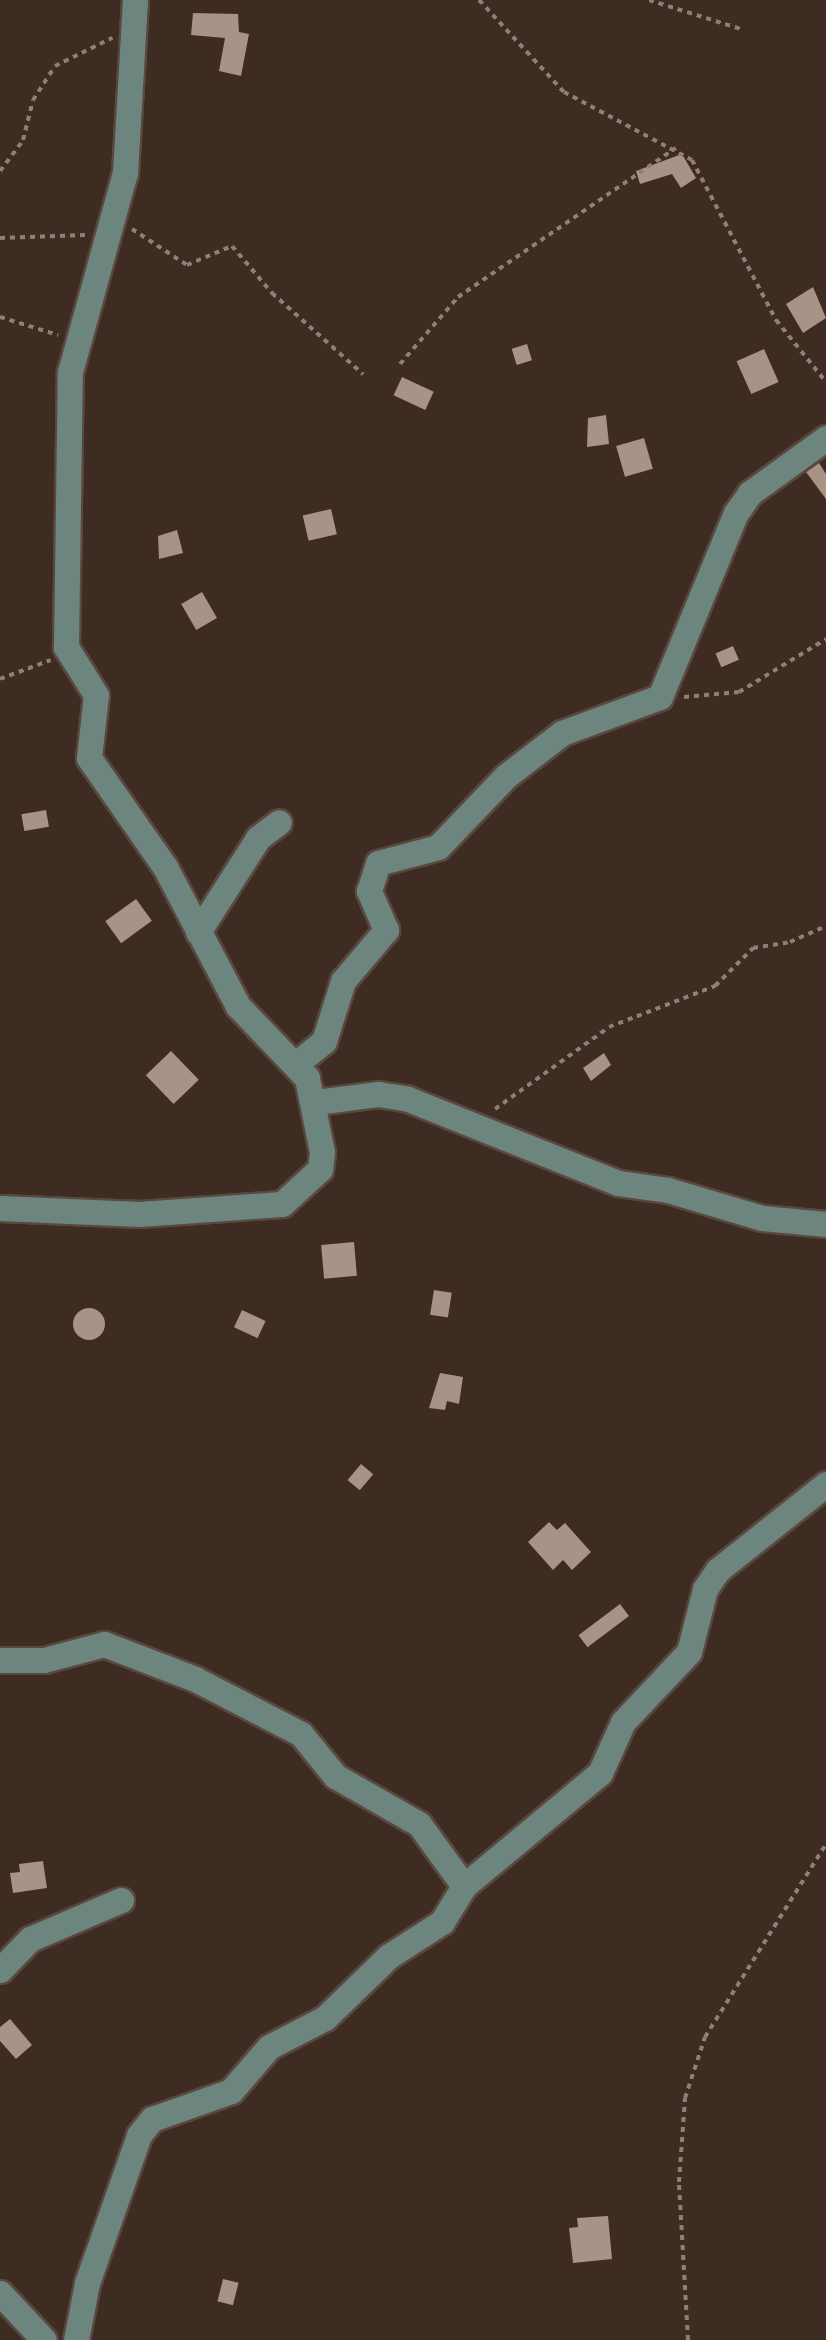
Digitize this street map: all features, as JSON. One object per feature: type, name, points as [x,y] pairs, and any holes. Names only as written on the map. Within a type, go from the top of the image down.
[{"type":"street","points":[[0,1208],[140,1214],[282,1204],[320,1169],[316,1102],[297,1063],[244,1015],[165,866],[89,758],[96,694],[66,647],[70,372],[125,172],[135,12]]},
{"type":"street","points":[[297,1063],[333,1027],[343,981],[386,930],[369,890],[378,863],[438,846],[506,776],[562,733],[660,697],[736,513],[750,493],[826,438]]},
{"type":"street","points":[[198,932],[258,838],[279,822]]},
{"type":"street","points":[[316,1102],[378,1094],[474,1122],[618,1183],[668,1190],[762,1218],[826,1224]]},
{"type":"street","points":[[76,2340],[87,2284],[139,2135],[152,2119],[231,2091],[269,2047],[325,2018],[390,1956],[442,1922],[464,1886],[600,1773],[623,1722],[688,1652],[705,1589],[718,1570],[826,1484]]},
{"type":"street","points":[[0,1660],[44,1660],[104,1644],[196,1679],[302,1734],[335,1776],[419,1824],[464,1886]]},
{"type":"street","points":[[0,1970],[30,1939],[122,1900]]},
{"type":"street","points":[[0,2294],[44,2340]]},
{"type":"path","points":[[479,0],[564,92],[676,148],[709,183],[738,255],[776,320],[826,382]]},
{"type":"path","points":[[649,0],[744,30]]},
{"type":"path","points":[[0,171],[23,140],[33,100],[55,66],[135,12]]},
{"type":"path","points":[[400,364],[458,297],[676,148]]},
{"type":"path","points":[[0,238],[27,242],[112,228],[144,233],[186,265],[216,248],[232,246],[272,293],[363,374]]},
{"type":"path","points":[[0,317],[78,340]]},
{"type":"path","points":[[660,697],[739,692],[826,639]]},
{"type":"path","points":[[0,679],[40,668],[66,647]]},
{"type":"path","points":[[474,1122],[610,1027],[715,986],[753,948],[790,942],[826,926]]},
{"type":"path","points":[[688,2340],[679,2182],[684,2098],[705,2036],[826,1844]]},
{"type":"building","points":[[193,13],[238,14],[239,32],[249,34],[241,76],[219,71],[225,38],[191,35]]},
{"type":"building","points":[[682,154],[696,178],[681,188],[672,174],[640,184],[636,171]]},
{"type":"building","points":[[813,287],[826,318],[803,333],[786,304]]},
{"type":"building","points":[[527,344],[532,360],[517,365],[512,349]]},
{"type":"building","points":[[764,349],[779,382],[751,394],[737,361]]},
{"type":"building","points":[[402,377],[434,392],[425,410],[394,395]]},
{"type":"building","points":[[606,415],[609,444],[587,447],[588,418]]},
{"type":"building","points":[[644,438],[653,469],[625,477],[616,446]]},
{"type":"building","points":[[819,463],[826,474],[826,499],[806,472]]},
{"type":"building","points":[[331,509],[337,534],[309,541],[303,516]]},
{"type":"building","points":[[177,530],[183,553],[159,559],[158,536]]},
{"type":"building","points":[[202,592],[217,618],[196,630],[181,604]]},
{"type":"building","points":[[733,646],[739,660],[721,667],[716,653]]},
{"type":"building","points":[[46,810],[49,827],[24,831],[21,814]]},
{"type":"building","points":[[136,899],[152,921],[121,943],[105,921]]},
{"type":"building","points":[[171,1051],[199,1080],[174,1104],[146,1075]]},
{"type":"building","points":[[604,1053],[611,1065],[591,1081],[583,1068]]},
{"type":"building","points":[[354,1242],[357,1276],[324,1279],[321,1245]]},
{"type":"building","points":[[434,1290],[452,1293],[448,1318],[430,1315]]},
{"type":"building","points":[[89,1308],[100,1313],[105,1324],[100,1335],[89,1340],[78,1335],[73,1324],[78,1313]]},
{"type":"building","points":[[242,1310],[266,1321],[258,1338],[234,1327]]},
{"type":"building","points":[[440,1373],[463,1377],[459,1404],[447,1401],[445,1410],[429,1408]]},
{"type":"building","points":[[361,1464],[373,1474],[360,1490],[348,1480]]},
{"type":"building","points":[[549,1522],[557,1530],[565,1523],[591,1552],[572,1570],[563,1560],[553,1570],[528,1542]]},
{"type":"building","points":[[620,1604],[629,1616],[587,1647],[578,1635]]},
{"type":"building","points":[[43,1861],[47,1888],[13,1893],[10,1873],[20,1872],[19,1864]]},
{"type":"building","points":[[10,2019],[32,2045],[16,2059],[0,2041],[0,2027]]},
{"type":"building","points":[[608,2216],[612,2259],[573,2263],[569,2228],[578,2227],[577,2218]]},
{"type":"building","points":[[223,2279],[239,2283],[233,2305],[217,2301]]}]
